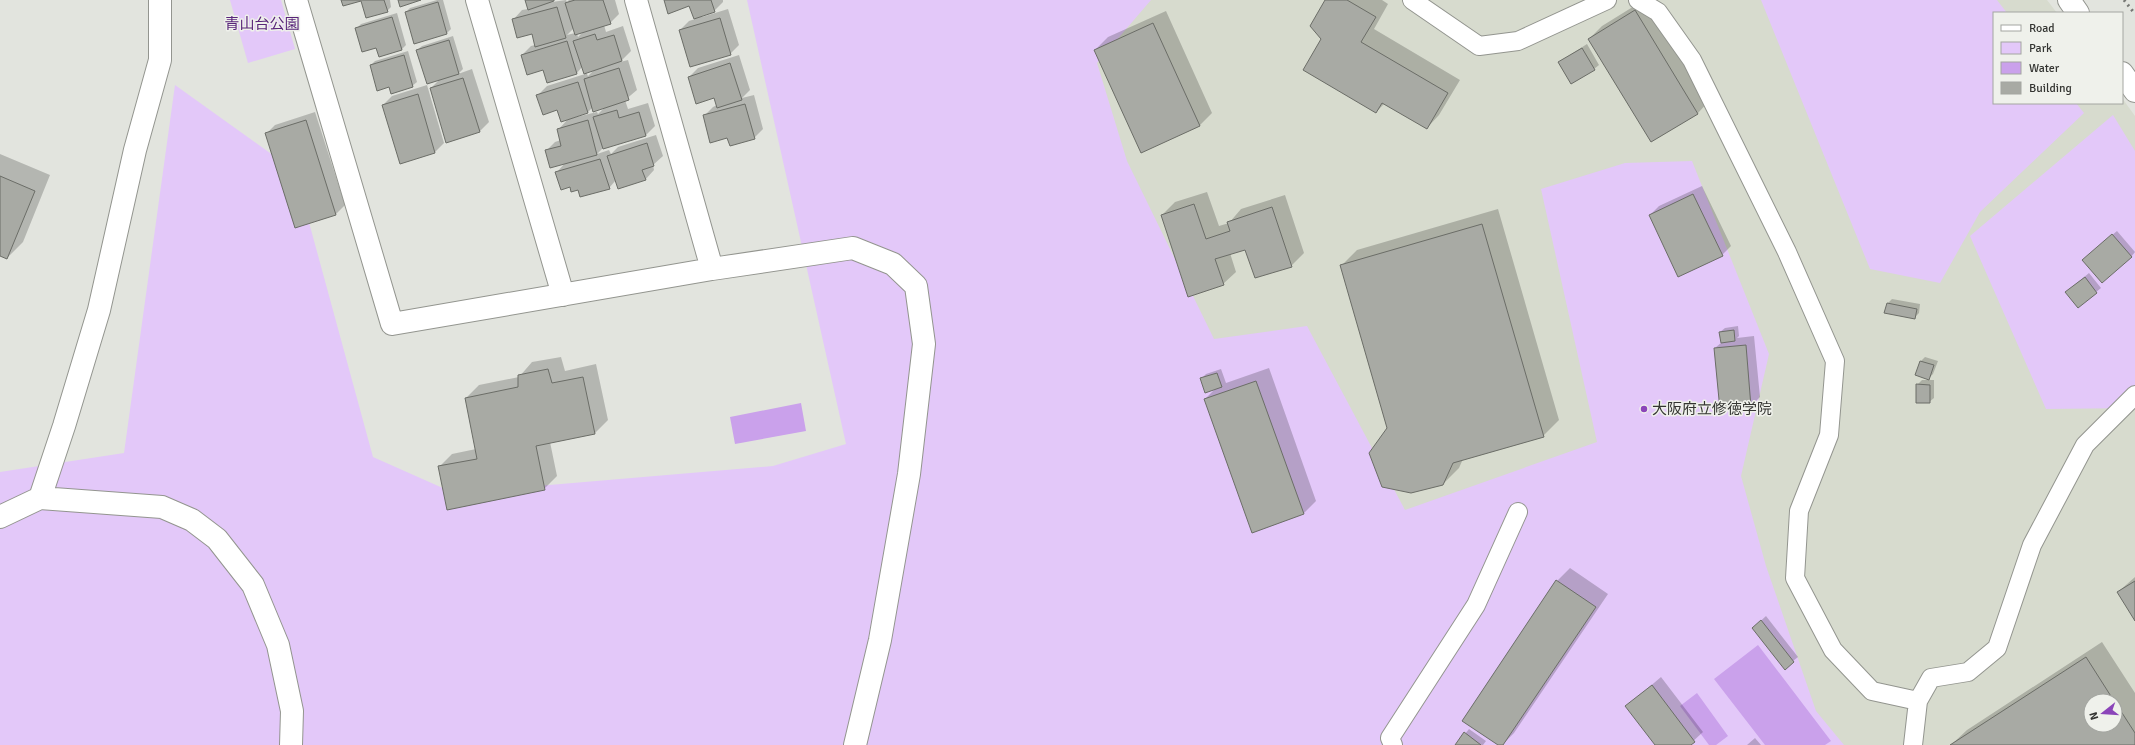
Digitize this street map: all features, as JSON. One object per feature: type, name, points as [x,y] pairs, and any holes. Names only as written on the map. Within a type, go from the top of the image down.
[{"type":"street","points":[[40,498],[64,426],[99,310],[136,150],[160,60],[160,0]]},
{"type":"street","points":[[296,0],[392,324],[712,268],[853,248],[893,264],[916,286],[924,344],[909,474],[880,640],[855,745]]},
{"type":"street","points":[[478,0],[563,295]]},
{"type":"street","points":[[636,0],[712,268]]},
{"type":"street","points":[[2069,0],[2077,12]]},
{"type":"street","points":[[2123,74],[2135,90]]},
{"type":"street","points":[[0,517],[40,498],[162,507],[192,520],[217,539],[253,585],[278,645],[292,711],[291,745]]},
{"type":"lane","points":[[1412,0],[1479,46],[1518,41],[1607,0]]},
{"type":"lane","points":[[1638,0],[1658,12],[1692,60],[1786,252],[1835,361],[1829,435],[1799,511],[1795,578],[1833,650],[1872,691],[1918,701]]},
{"type":"lane","points":[[1914,745],[1918,701],[1932,678],[1968,672],[1997,648],[2032,545],[2085,445],[2135,395]]},
{"type":"lane","points":[[1393,745],[1390,738],[1476,606],[1518,512]]},
{"type":"shaded area","name":"大阪府立修徳学院","points":[[1104,0],[2047,0],[2056,12],[1993,12],[1993,104],[2123,104],[2123,99],[2135,116],[2135,745],[1240,745],[1067,83]]},
{"type":"green space","name":"青山台公園","points":[[230,0],[281,0],[295,49],[248,63]]},
{"type":"green space","points":[[747,0],[1151,0],[1097,63],[1127,161],[1214,339],[1307,326],[1405,510],[1597,442],[1541,189],[1625,163],[1692,161],[1769,354],[1741,476],[1766,566],[1816,711],[1844,745],[0,745],[0,472],[124,453],[175,85],[295,171],[373,457],[454,493],[773,466],[846,444]]},
{"type":"green space","points":[[1761,0],[1997,0],[2006,12],[1993,12],[1993,104],[2077,104],[2084,113],[1980,212],[1940,283],[1870,269]]},
{"type":"green space","points":[[2113,115],[2135,151],[2135,408],[2046,409],[1970,236]]},
{"type":"water","points":[[801,403],[806,431],[735,444],[730,417]]},
{"type":"water","points":[[1758,645],[1831,741],[1825,745],[1765,745],[1714,679]]},
{"type":"water","points":[[1697,693],[1728,736],[1716,745],[1709,745],[1680,706]]},
{"type":"building","points":[[341,0],[384,0],[388,12],[366,18],[361,1],[343,6]]},
{"type":"building","points":[[398,0],[421,0],[400,7]]},
{"type":"building","points":[[525,0],[554,0],[554,1],[528,10]]},
{"type":"building","points":[[575,0],[603,0],[611,24],[575,35],[565,3]]},
{"type":"building","points":[[664,0],[711,0],[715,12],[694,19],[689,6],[668,14]]},
{"type":"building","points":[[1325,0],[1347,0],[1376,17],[1361,42],[1448,93],[1427,129],[1382,103],[1376,113],[1303,70],[1321,39],[1310,26]]},
{"type":"building","points":[[438,2],[447,34],[414,44],[405,12]]},
{"type":"building","points":[[557,7],[566,38],[535,47],[532,34],[517,38],[512,19]]},
{"type":"building","points":[[1635,10],[1698,114],[1651,142],[1588,39]]},
{"type":"building","points":[[392,17],[402,50],[379,57],[376,48],[362,52],[355,28]]},
{"type":"building","points":[[720,18],[731,55],[690,67],[679,30]]},
{"type":"building","points":[[1153,23],[1200,126],[1141,153],[1094,50]]},
{"type":"building","points":[[595,34],[597,40],[614,35],[622,61],[584,74],[573,41]]},
{"type":"building","points":[[449,40],[459,74],[427,84],[416,50]]},
{"type":"building","points":[[567,41],[577,74],[547,83],[543,70],[527,75],[521,55]]},
{"type":"building","points":[[1582,48],[1595,70],[1571,84],[1558,62]]},
{"type":"building","points":[[404,55],[413,87],[391,94],[389,87],[377,91],[370,65]]},
{"type":"building","points":[[730,63],[742,100],[717,108],[714,98],[696,104],[688,77]]},
{"type":"building","points":[[619,68],[629,100],[593,112],[584,79]]},
{"type":"building","points":[[463,78],[480,132],[446,143],[430,88]]},
{"type":"building","points":[[578,82],[588,113],[561,122],[557,110],[543,115],[536,95]]},
{"type":"building","points":[[418,94],[435,153],[400,164],[382,105]]},
{"type":"building","points":[[745,104],[755,139],[730,146],[727,138],[710,143],[703,115]]},
{"type":"building","points":[[617,110],[619,118],[639,112],[646,136],[603,149],[593,117]]},
{"type":"building","points":[[306,120],[336,215],[295,228],[265,133]]},
{"type":"building","points":[[588,120],[597,155],[550,168],[545,150],[561,146],[557,129]]},
{"type":"building","points":[[647,143],[654,166],[642,170],[646,180],[618,189],[607,156]]},
{"type":"building","points":[[600,159],[610,189],[580,197],[578,190],[571,192],[570,187],[561,190],[555,172]]},
{"type":"building","points":[[0,176],[35,191],[7,259],[0,256]]},
{"type":"building","points":[[1693,194],[1723,256],[1678,277],[1649,215]]},
{"type":"building","points":[[1194,204],[1206,239],[1230,231],[1227,222],[1272,207],[1292,267],[1255,278],[1245,250],[1215,259],[1224,285],[1188,297],[1161,215]]},
{"type":"building","points":[[1482,224],[1544,437],[1453,463],[1443,485],[1411,493],[1382,487],[1369,453],[1387,428],[1340,265]]},
{"type":"building","points":[[2112,234],[2132,257],[2102,283],[2082,260]]},
{"type":"building","points":[[2085,277],[2097,293],[2078,308],[2065,292]]},
{"type":"building","points":[[1887,303],[1917,309],[1915,319],[1884,313]]},
{"type":"building","points":[[1734,330],[1735,341],[1721,343],[1719,332]]},
{"type":"building","points":[[1746,345],[1751,407],[1720,410],[1714,348]]},
{"type":"building","points":[[1920,361],[1934,365],[1929,380],[1915,375]]},
{"type":"building","points":[[548,369],[552,383],[583,377],[595,434],[536,446],[545,490],[447,510],[438,466],[477,459],[465,398],[518,387],[518,375]]},
{"type":"building","points":[[1217,373],[1222,387],[1205,393],[1200,378]]},
{"type":"building","points":[[1256,381],[1304,514],[1252,533],[1204,399]]},
{"type":"building","points":[[1916,384],[1930,385],[1930,403],[1916,403]]},
{"type":"building","points":[[1556,580],[1596,607],[1503,745],[1498,745],[1462,721]]},
{"type":"building","points":[[2135,581],[2135,621],[2117,592]]},
{"type":"building","points":[[1761,620],[1794,662],[1785,670],[1752,628]]},
{"type":"building","points":[[2086,657],[2109,693],[2083,693],[2083,733],[2123,733],[2123,714],[2135,733],[2135,745],[1950,745]]},
{"type":"building","points":[[1652,685],[1695,742],[1691,745],[1655,745],[1625,706]]},
{"type":"building","points":[[1464,732],[1481,745],[1455,745]]},
{"type":"railway","points":[[2124,0],[2135,14]]},
{"type":"place","name":"大阪府立修徳学院","points":[[1644,409]]}]
